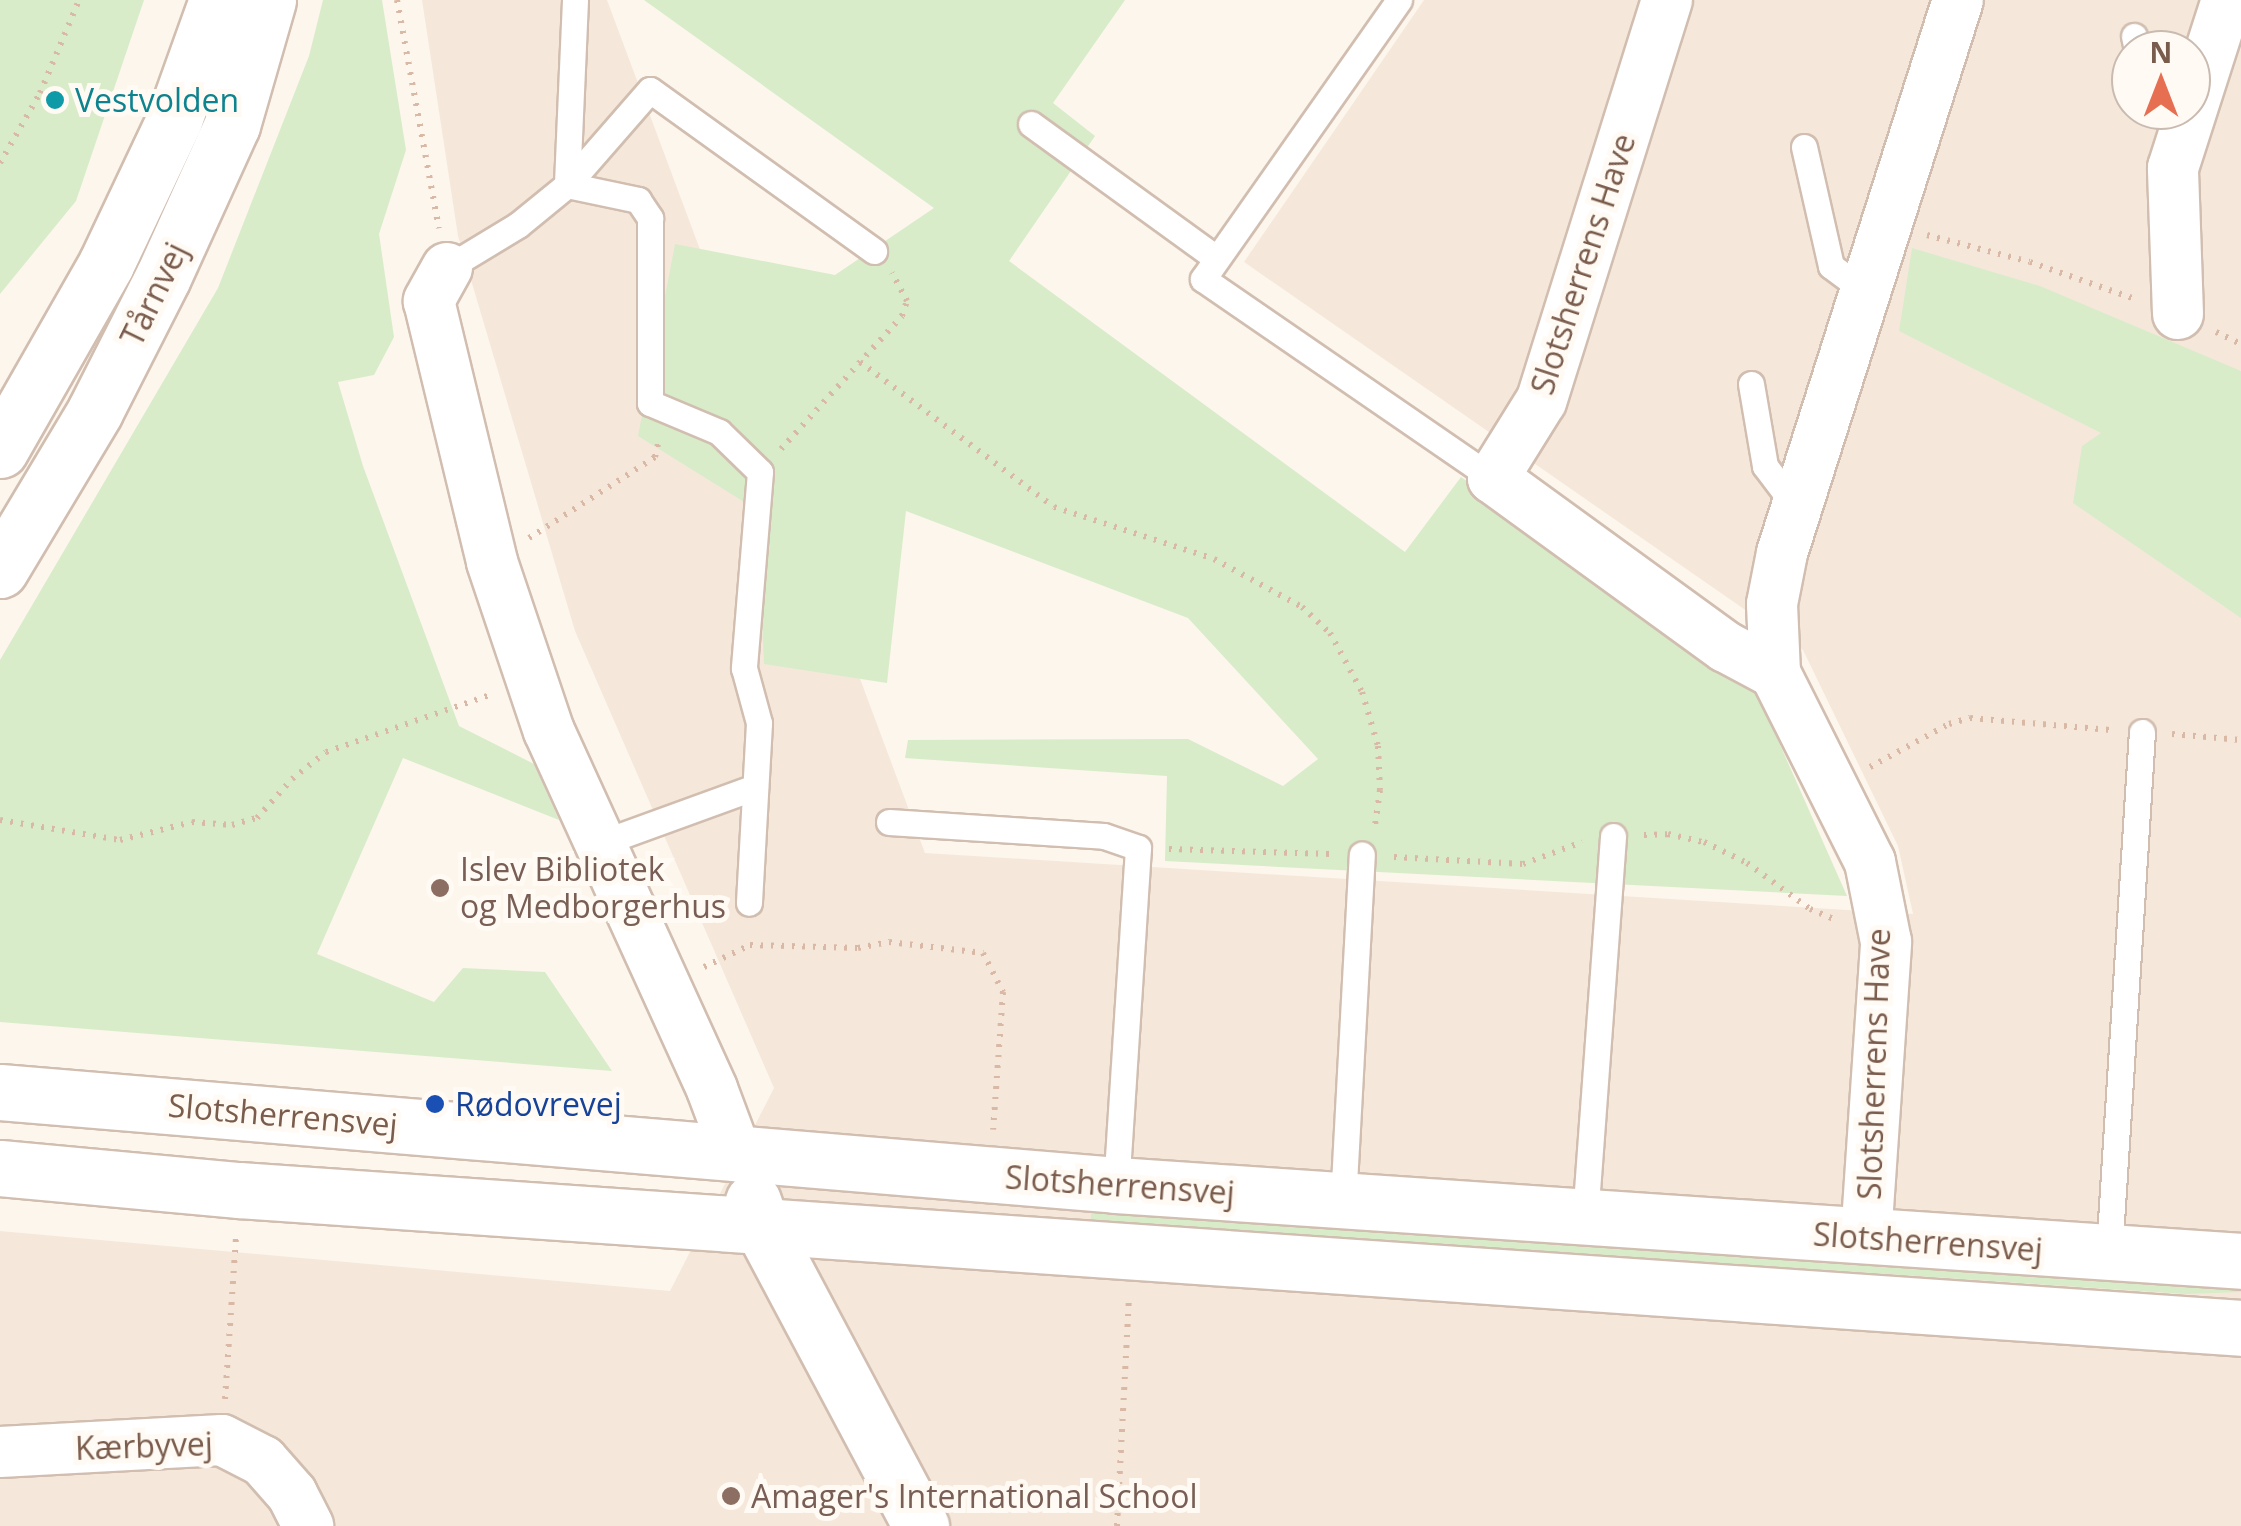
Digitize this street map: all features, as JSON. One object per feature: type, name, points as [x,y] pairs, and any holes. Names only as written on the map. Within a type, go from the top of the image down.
[{"type":"street","name":"Tårnvej","points":[[0,450],[115,246],[174,120],[217,0]]},
{"type":"street","name":"Tårnvej","points":[[0,570],[95,411],[163,278],[232,125],[268,0]]},
{"type":"street","name":"Slotsherrens Have","points":[[1494,478],[1541,401],[1667,0]]},
{"type":"street","points":[[2211,42],[2227,0]]},
{"type":"street","name":"Slotsherrens Have","points":[[1866,1238],[1886,942],[1870,862],[1775,673],[1772,604],[1796,508],[1887,224],[1946,4]]},
{"type":"street","points":[[2178,314],[2172,168],[2180,130]]},
{"type":"street","points":[[447,268],[429,301],[492,562],[549,731],[666,988],[737,1156],[762,1227],[921,1526]]},
{"type":"street","points":[[1494,478],[1726,646],[1775,673]]},
{"type":"street","name":"Slotsherrensvej","points":[[0,1092],[1116,1186],[2241,1262]]},
{"type":"street","name":"Slotsherrensvej","points":[[0,1168],[238,1190],[2241,1328]]},
{"type":"street","name":"Kærbyvej","points":[[0,1452],[222,1440],[263,1461],[292,1494],[308,1526]]},
{"type":"lane","points":[[567,185],[575,0]]},
{"type":"lane","points":[[1399,0],[1203,279],[1494,478]]},
{"type":"lane","points":[[447,268],[518,225],[567,185],[650,90],[874,251]]},
{"type":"lane","points":[[1032,124],[1216,258]]},
{"type":"lane","points":[[1804,147],[1831,266],[1866,292]]},
{"type":"lane","points":[[567,185],[638,200],[650,218],[650,403],[719,432],[760,472],[744,668],[759,723],[749,903]]},
{"type":"lane","points":[[1751,384],[1765,466],[1796,508]]},
{"type":"lane","points":[[2109,1253],[2142,732]]},
{"type":"lane","points":[[600,843],[755,787]]},
{"type":"lane","points":[[889,822],[1104,836],[1138,848],[1116,1186]]},
{"type":"lane","points":[[1585,1218],[1613,836]]},
{"type":"lane","points":[[1344,1202],[1362,855]]},
{"type":"path","points":[[0,164],[40,93],[79,0]]},
{"type":"path","points":[[397,0],[447,268]]},
{"type":"path","points":[[1887,224],[2030,262],[2178,314],[2241,344]]},
{"type":"path","points":[[760,472],[902,316],[907,301],[900,282],[874,251]]},
{"type":"path","points":[[860,362],[1054,507],[1214,559],[1302,607],[1330,634],[1362,692],[1378,746],[1380,790],[1373,846],[1362,855]]},
{"type":"path","points":[[492,562],[655,458],[666,410]]},
{"type":"path","points":[[0,820],[120,840],[192,822],[232,824],[257,818],[292,779],[326,752],[382,729],[532,682]]},
{"type":"path","points":[[1834,787],[1949,724],[1970,718],[2241,740]]},
{"type":"path","points":[[1138,848],[1522,864],[1562,846],[1613,836],[1668,834],[1704,842],[1747,863],[1810,910],[1886,942]]},
{"type":"path","points":[[666,988],[750,945],[858,948],[889,942],[984,952],[1003,992],[990,1176]]},
{"type":"path","points":[[222,1440],[238,1190]]},
{"type":"path","points":[[1117,1526],[1131,1252]]},
{"type":"shaded area","points":[[422,0],[607,0],[925,853],[1913,914],[1898,846],[1803,650],[1244,262],[1424,0],[2241,0],[2241,1526],[0,1526],[0,1231],[670,1291],[774,1088],[575,631],[458,236]]},
{"type":"green space","name":"Vestvolden","points":[[0,0],[144,0],[76,201],[0,294]]},
{"type":"green space","points":[[323,0],[382,0],[406,150],[379,234],[394,337],[374,375],[338,382],[363,466],[459,726],[534,764],[559,820],[403,758],[317,954],[434,1002],[463,968],[545,972],[612,1071],[0,1022],[0,660],[218,288],[309,56]]},
{"type":"green space","points":[[644,0],[1125,0],[1053,103],[1095,136],[1009,261],[1405,552],[1461,477],[1754,686],[1847,896],[1165,861],[1167,776],[905,758],[908,740],[1188,739],[1283,786],[1318,759],[1188,618],[906,511],[887,683],[764,664],[757,510],[638,436],[675,244],[835,275],[934,208]]},
{"type":"green space","points":[[1912,248],[2040,286],[2241,371],[2241,618],[2073,503],[2082,446],[2101,433],[1899,331]]},
{"type":"green space","points":[[1156,1206],[2241,1275],[2241,1292],[2187,1294],[1091,1221],[1091,1211]]},
{"type":"place","name":"Vestvolden","points":[[55,100]]},
{"type":"place","name":"Islev Bibliotek og Medborgerhus","points":[[440,888]]},
{"type":"place","name":"Rødovrevej","points":[[435,1104]]},
{"type":"place","name":"Amager's International School","points":[[731,1496]]}]
